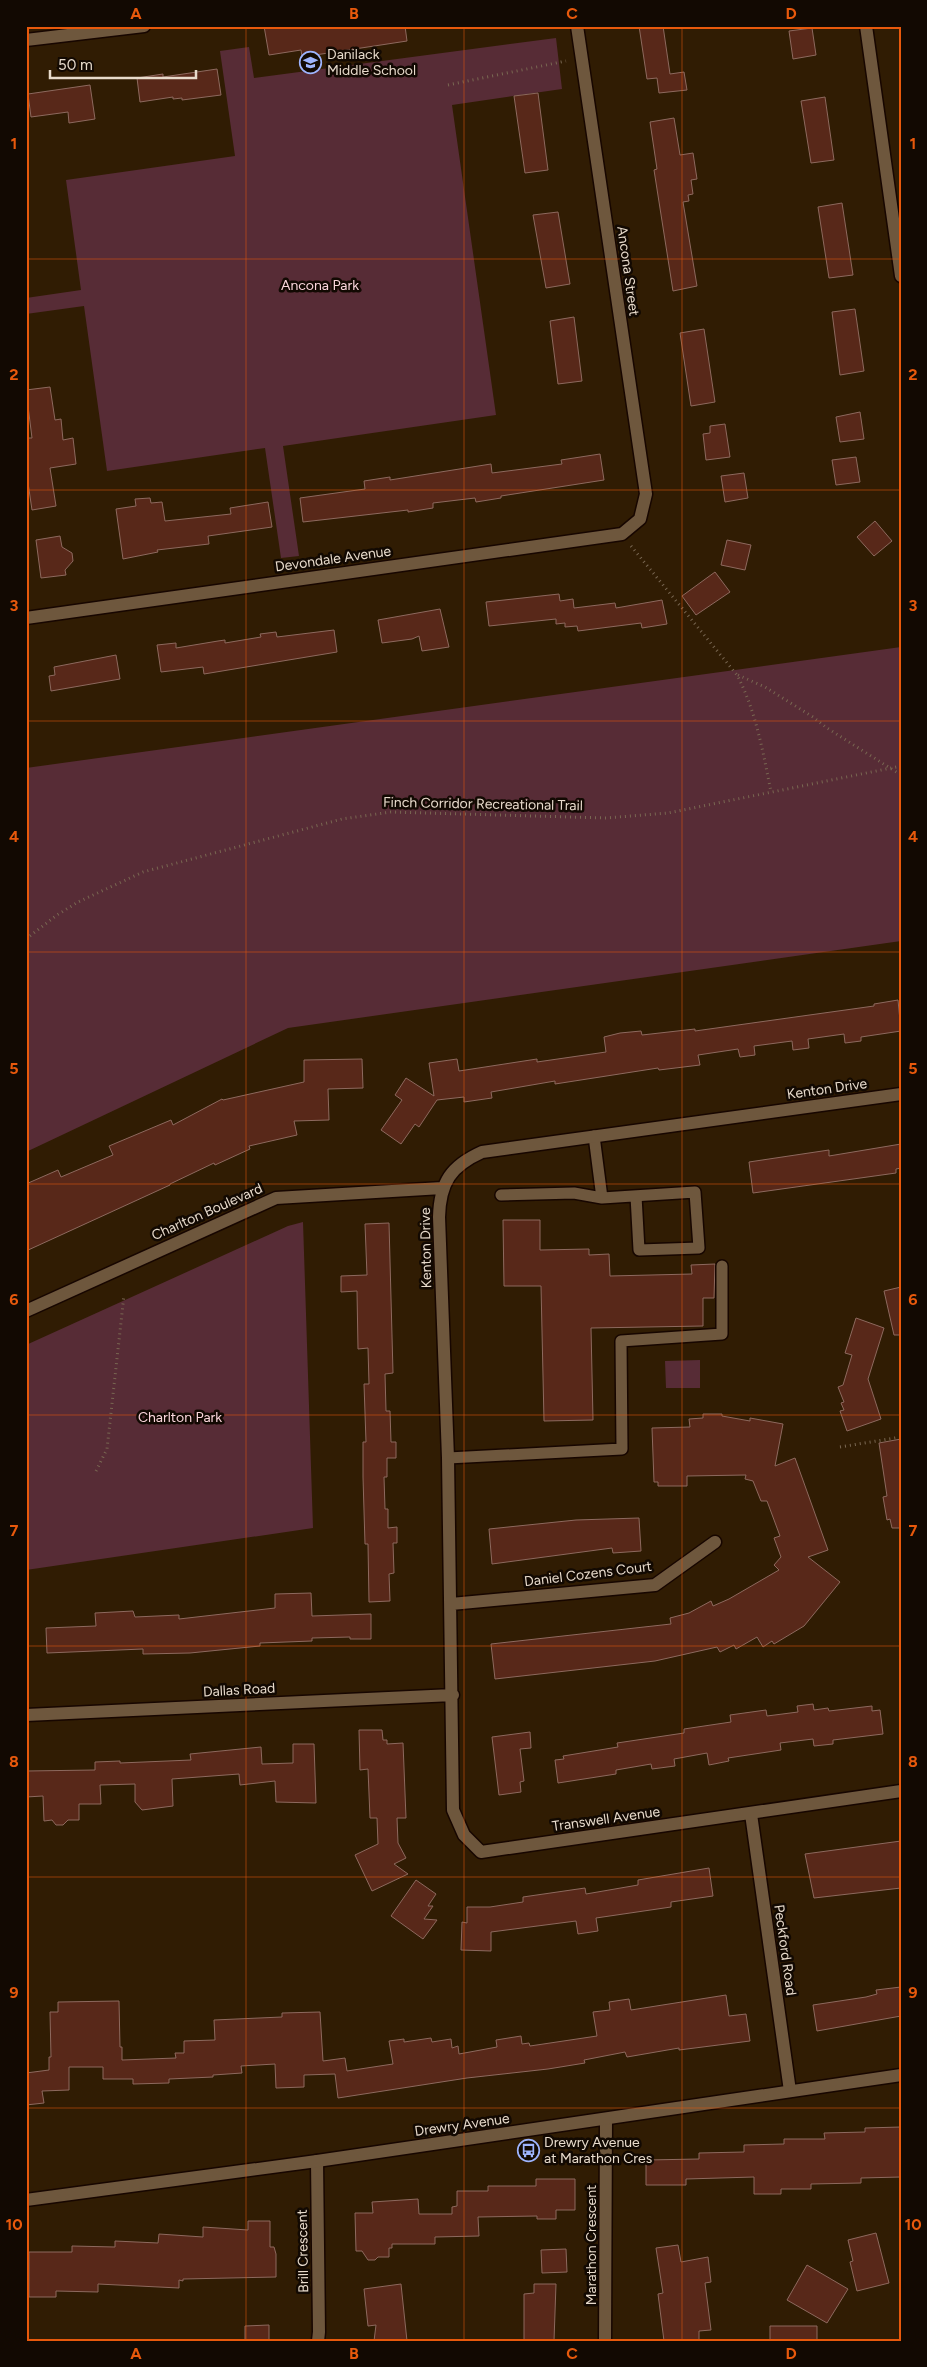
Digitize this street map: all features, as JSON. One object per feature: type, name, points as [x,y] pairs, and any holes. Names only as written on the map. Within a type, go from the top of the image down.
[{"type":"street","points":[[26,40],[144,26]]},
{"type":"street","name":"Ancona Street","points":[[577,26],[646,494],[640,519],[622,534]]},
{"type":"street","points":[[866,26],[901,276]]},
{"type":"street","name":"Devondale Avenue","points":[[26,618],[622,534]]},
{"type":"street","name":"Kenton Drive","points":[[453,1695],[448,1458],[439,1217],[442,1188],[451,1172],[466,1159],[482,1152],[901,1094]]},
{"type":"street","name":"Charlton Boulevard","points":[[26,1310],[276,1198],[442,1188]]},
{"type":"street","name":"Daniel Cozens Court","points":[[451,1604],[655,1585],[715,1542]]},
{"type":"street","name":"Dallas Road","points":[[26,1715],[453,1695]]},
{"type":"street","name":"Transwell Avenue","points":[[453,1695],[453,1810],[464,1834],[482,1852],[901,1791]]},
{"type":"street","name":"Peckford Road","points":[[751,1814],[790,2091]]},
{"type":"street","name":"Drewry Avenue","points":[[26,2200],[606,2120],[901,2075]]},
{"type":"street","name":"Marathon Crescent","points":[[606,2120],[606,2341]]},
{"type":"street","name":"Brill Crescent","points":[[316,2161],[320,2332],[318,2341]]},
{"type":"lane","points":[[594,1136],[602,1198]]},
{"type":"lane","points":[[501,1195],[574,1193],[602,1198],[695,1192],[699,1248],[639,1250],[636,1196]]},
{"type":"lane","points":[[448,1458],[622,1449],[621,1341],[722,1334],[722,1266]]},
{"type":"path","points":[[448,85],[581,58]]},
{"type":"path","points":[[622,534],[737,675],[746,692],[757,726],[772,792]]},
{"type":"path","points":[[737,675],[765,687],[901,775]]},
{"type":"path","name":"Finch Corridor Recreational Trail","points":[[26,939],[57,915],[78,902],[143,872],[342,818],[390,812],[606,818],[632,816],[703,807],[901,766]]},
{"type":"path","points":[[96,1471],[107,1449],[124,1295]]},
{"type":"path","points":[[840,1447],[901,1437]]},
{"type":"green space","name":"Ancona Park","points":[[556,38],[562,89],[452,105],[496,415],[283,446],[299,556],[281,558],[265,448],[107,471],[84,306],[26,314],[26,298],[81,290],[66,180],[235,156],[220,51],[249,47],[254,78]]},
{"type":"green space","points":[[901,647],[901,941],[288,1028],[26,1152],[26,768]]},
{"type":"green space","name":"Charlton Park","points":[[303,1222],[313,1528],[26,1570],[26,1345],[288,1226]]},
{"type":"green space","points":[[700,1360],[700,1388],[666,1388],[665,1361]]},
{"type":"building","points":[[264,26],[405,26],[407,41],[302,57],[301,50],[269,55]]},
{"type":"building","points":[[639,26],[663,26],[670,74],[684,72],[687,90],[659,93],[657,78],[647,79]]},
{"type":"building","points":[[812,28],[816,55],[793,59],[789,31]]},
{"type":"building","points":[[217,69],[221,95],[182,100],[182,98],[173,99],[173,97],[140,102],[137,78],[163,74],[163,77]]},
{"type":"building","points":[[90,85],[95,119],[69,123],[68,112],[31,117],[28,94]]},
{"type":"building","points":[[538,93],[548,170],[525,173],[514,96]]},
{"type":"building","points":[[825,97],[834,160],[811,163],[801,101]]},
{"type":"building","points":[[674,118],[680,155],[693,153],[697,179],[691,180],[693,194],[688,195],[689,201],[683,202],[697,286],[673,291],[654,170],[657,169],[650,122]]},
{"type":"building","points":[[842,203],[853,275],[829,278],[818,207]]},
{"type":"building","points":[[558,212],[570,284],[546,288],[533,215]]},
{"type":"building","points":[[855,309],[864,371],[840,375],[832,312]]},
{"type":"building","points":[[574,317],[582,381],[558,384],[550,321]]},
{"type":"building","points":[[704,329],[715,402],[691,406],[680,333]]},
{"type":"building","points":[[50,387],[55,420],[61,419],[63,440],[73,438],[76,464],[50,468],[56,506],[32,510],[26,469],[26,438],[32,438],[26,390]]},
{"type":"building","points":[[860,412],[864,439],[840,442],[836,417]]},
{"type":"building","points":[[725,424],[730,457],[706,460],[703,434],[710,433],[710,426]]},
{"type":"building","points":[[600,454],[604,480],[501,496],[501,498],[476,502],[475,498],[433,503],[433,508],[408,512],[408,510],[303,522],[300,498],[365,489],[364,481],[390,477],[390,480],[491,464],[492,473],[562,464],[561,460]]},
{"type":"building","points":[[856,457],[860,482],[836,485],[832,460]]},
{"type":"building","points":[[744,473],[748,498],[725,502],[721,476]]},
{"type":"building","points":[[150,498],[151,503],[162,502],[165,521],[231,514],[230,508],[268,502],[272,527],[208,536],[209,544],[157,550],[158,552],[123,559],[116,509],[136,506],[135,499]]},
{"type":"building","points":[[875,521],[892,541],[874,556],[857,537]]},
{"type":"building","points":[[60,536],[62,547],[72,553],[73,561],[65,570],[66,575],[41,578],[36,540]]},
{"type":"building","points":[[727,540],[751,545],[745,570],[721,565]]},
{"type":"building","points":[[715,572],[730,592],[696,615],[682,596]]},
{"type":"building","points":[[559,594],[560,601],[573,599],[574,608],[615,603],[616,608],[662,600],[667,624],[642,628],[641,623],[578,631],[577,626],[565,627],[565,623],[556,624],[556,619],[489,626],[486,602]]},
{"type":"building","points":[[440,609],[449,647],[422,651],[419,636],[412,639],[382,643],[378,620]]},
{"type":"building","points":[[334,630],[337,652],[204,674],[203,667],[161,672],[157,645],[176,643],[176,648],[225,640],[225,643],[261,637],[260,634],[276,632],[277,637]]},
{"type":"building","points":[[116,655],[120,679],[51,691],[49,676],[55,675],[54,667]]},
{"type":"building","points":[[898,1000],[901,1031],[861,1037],[861,1041],[845,1043],[844,1034],[808,1039],[809,1048],[793,1050],[792,1041],[754,1046],[755,1055],[740,1057],[738,1049],[698,1055],[700,1065],[659,1070],[658,1068],[555,1084],[555,1081],[491,1092],[492,1098],[464,1102],[464,1097],[437,1100],[419,1127],[415,1124],[401,1144],[381,1130],[402,1100],[395,1095],[406,1078],[434,1096],[429,1063],[457,1059],[459,1071],[537,1059],[537,1062],[606,1052],[604,1037],[620,1033],[641,1031],[642,1035],[695,1029],[695,1031],[874,1006],[874,1004]]},
{"type":"building","points":[[362,1059],[363,1088],[328,1089],[329,1120],[294,1121],[297,1135],[249,1146],[250,1149],[215,1165],[214,1163],[26,1251],[26,1184],[58,1170],[61,1177],[113,1155],[109,1146],[171,1120],[173,1125],[222,1099],[304,1082],[304,1060]]},
{"type":"building","points":[[901,1144],[901,1168],[896,1169],[896,1173],[753,1193],[749,1162],[829,1150],[829,1156]]},
{"type":"building","points":[[503,1220],[540,1220],[540,1250],[589,1249],[589,1255],[609,1254],[610,1276],[692,1274],[691,1265],[715,1264],[714,1298],[703,1298],[703,1326],[591,1328],[593,1420],[544,1421],[541,1286],[504,1286]]},
{"type":"building","points":[[389,1223],[393,1373],[385,1374],[386,1411],[390,1411],[391,1442],[396,1442],[396,1458],[387,1458],[387,1477],[384,1477],[385,1509],[388,1509],[388,1528],[397,1527],[397,1543],[393,1543],[394,1573],[389,1574],[390,1601],[369,1602],[368,1544],[365,1544],[363,1477],[363,1442],[366,1442],[364,1384],[369,1384],[368,1348],[358,1349],[357,1291],[341,1292],[341,1276],[367,1275],[365,1224]]},
{"type":"building","points":[[901,1287],[901,1335],[894,1335],[884,1291]]},
{"type":"building","points":[[856,1318],[884,1328],[868,1379],[881,1419],[847,1431],[840,1411],[844,1410],[841,1403],[844,1402],[838,1387],[843,1385],[852,1355],[845,1353]]},
{"type":"building","points":[[703,1414],[722,1414],[722,1416],[750,1421],[750,1418],[783,1424],[775,1466],[795,1458],[828,1550],[808,1557],[840,1582],[804,1626],[774,1644],[772,1641],[763,1647],[757,1637],[736,1649],[734,1645],[720,1652],[717,1647],[655,1661],[495,1679],[491,1644],[671,1624],[670,1618],[689,1613],[711,1601],[713,1606],[729,1599],[779,1570],[774,1565],[781,1557],[774,1538],[780,1536],[767,1501],[761,1501],[753,1481],[745,1479],[746,1475],[687,1476],[687,1486],[658,1486],[658,1482],[654,1482],[652,1428],[690,1427],[689,1419],[703,1418]]},
{"type":"building","points":[[901,1439],[901,1528],[892,1528],[890,1519],[887,1520],[883,1497],[887,1496],[879,1443]]},
{"type":"building","points":[[639,1518],[641,1551],[613,1553],[612,1548],[492,1564],[489,1529],[576,1520]]},
{"type":"building","points":[[311,1593],[312,1616],[371,1614],[371,1639],[350,1639],[350,1637],[312,1638],[312,1641],[260,1643],[260,1646],[190,1653],[143,1654],[143,1649],[47,1653],[46,1628],[96,1626],[95,1613],[133,1611],[135,1617],[179,1615],[179,1619],[275,1608],[275,1594]]},
{"type":"building","points":[[813,1704],[814,1710],[828,1708],[829,1711],[872,1706],[872,1711],[880,1710],[883,1734],[833,1740],[833,1744],[814,1746],[813,1739],[780,1743],[781,1750],[728,1758],[729,1761],[709,1765],[707,1753],[674,1759],[675,1766],[652,1769],[651,1764],[616,1770],[616,1774],[558,1783],[555,1760],[564,1759],[563,1756],[618,1747],[617,1743],[684,1733],[684,1729],[731,1722],[730,1715],[766,1710],[767,1716],[798,1712],[797,1706]]},
{"type":"building","points":[[359,1730],[382,1730],[383,1740],[387,1740],[387,1744],[403,1743],[406,1818],[397,1818],[398,1843],[406,1858],[394,1864],[408,1874],[372,1891],[355,1855],[378,1844],[377,1818],[370,1818],[368,1769],[360,1770]]},
{"type":"building","points":[[530,1732],[531,1748],[520,1749],[524,1781],[520,1782],[521,1792],[499,1795],[492,1737]]},
{"type":"building","points":[[293,1744],[314,1744],[316,1803],[276,1802],[275,1781],[240,1785],[239,1774],[172,1779],[173,1806],[142,1810],[135,1802],[135,1784],[100,1785],[101,1804],[79,1804],[79,1820],[68,1820],[63,1825],[56,1825],[52,1820],[44,1821],[43,1796],[26,1797],[26,1771],[95,1770],[95,1762],[120,1761],[120,1763],[191,1760],[190,1754],[261,1747],[262,1764],[293,1763]]},
{"type":"building","points":[[901,1841],[901,1888],[814,1898],[805,1854]]},
{"type":"building","points":[[709,1868],[713,1896],[671,1902],[671,1907],[596,1918],[598,1931],[578,1934],[576,1921],[491,1932],[491,1951],[461,1950],[462,1922],[467,1923],[467,1907],[490,1907],[523,1902],[523,1897],[585,1888],[586,1894],[638,1885],[638,1880]]},
{"type":"building","points":[[416,1880],[436,1894],[428,1906],[433,1906],[424,1919],[437,1920],[423,1939],[391,1916]]},
{"type":"building","points":[[901,1987],[901,2016],[817,2031],[813,2005],[866,1997],[877,1994],[876,1990]]},
{"type":"building","points":[[726,1995],[729,2016],[746,2014],[750,2041],[679,2050],[679,2048],[627,2057],[625,2052],[584,2060],[585,2063],[548,2069],[467,2078],[338,2098],[335,2074],[304,2075],[304,2087],[276,2088],[275,2064],[241,2066],[242,2073],[213,2075],[213,2077],[169,2079],[169,2083],[133,2084],[133,2079],[103,2079],[103,2067],[69,2067],[69,2090],[42,2091],[44,2103],[26,2105],[26,2073],[49,2070],[49,2057],[51,2057],[50,2012],[58,2012],[58,2002],[119,2001],[122,2060],[176,2058],[175,2053],[184,2053],[184,2041],[215,2040],[214,2020],[282,2017],[282,2013],[320,2012],[323,2061],[345,2058],[347,2071],[393,2064],[389,2041],[404,2039],[404,2042],[431,2038],[432,2042],[451,2039],[452,2048],[458,2046],[459,2054],[497,2047],[496,2040],[521,2036],[522,2044],[529,2043],[530,2046],[597,2036],[593,2012],[610,2010],[609,2002],[629,1999],[631,2010]]},
{"type":"building","points":[[901,2127],[901,2177],[861,2178],[861,2183],[811,2184],[811,2189],[781,2189],[781,2194],[754,2194],[754,2177],[686,2179],[686,2185],[646,2185],[646,2160],[699,2159],[699,2153],[744,2152],[744,2145],[784,2144],[784,2139],[825,2139],[824,2133],[865,2132],[865,2128]]},
{"type":"building","points":[[536,2179],[575,2179],[575,2210],[556,2210],[556,2219],[537,2219],[537,2216],[478,2217],[479,2236],[435,2237],[435,2244],[392,2244],[392,2248],[389,2248],[389,2257],[378,2257],[375,2260],[368,2260],[362,2251],[356,2251],[355,2213],[373,2213],[372,2202],[418,2199],[419,2214],[452,2214],[452,2207],[457,2206],[457,2191],[488,2191],[488,2186],[536,2186]]},
{"type":"building","points":[[248,2221],[270,2221],[270,2247],[274,2247],[276,2254],[276,2277],[183,2279],[183,2281],[179,2280],[179,2288],[98,2284],[98,2292],[56,2291],[56,2297],[29,2297],[29,2252],[72,2252],[72,2246],[115,2247],[115,2241],[158,2243],[159,2234],[203,2237],[203,2227],[248,2230]]},
{"type":"building","points":[[876,2233],[889,2283],[857,2291],[850,2262],[853,2261],[848,2240]]},
{"type":"building","points":[[678,2245],[681,2262],[708,2257],[711,2282],[705,2283],[711,2330],[699,2331],[699,2341],[664,2341],[658,2294],[663,2293],[656,2248]]},
{"type":"building","points":[[566,2249],[567,2272],[542,2273],[541,2250]]},
{"type":"building","points":[[807,2265],[848,2289],[827,2323],[787,2300]]},
{"type":"building","points":[[401,2284],[407,2341],[374,2341],[376,2325],[368,2326],[364,2289]]},
{"type":"building","points":[[534,2284],[556,2284],[554,2341],[524,2341],[524,2294],[534,2293]]},
{"type":"building","points":[[269,2325],[269,2341],[245,2341],[245,2326]]},
{"type":"building","points":[[770,2326],[817,2326],[817,2341],[770,2341]]},
{"type":"place","name":"Danilack Middle School","points":[[311,62]]},
{"type":"place","name":"Drewry Avenue at Marathon Cres","points":[[528,2150]]}]
